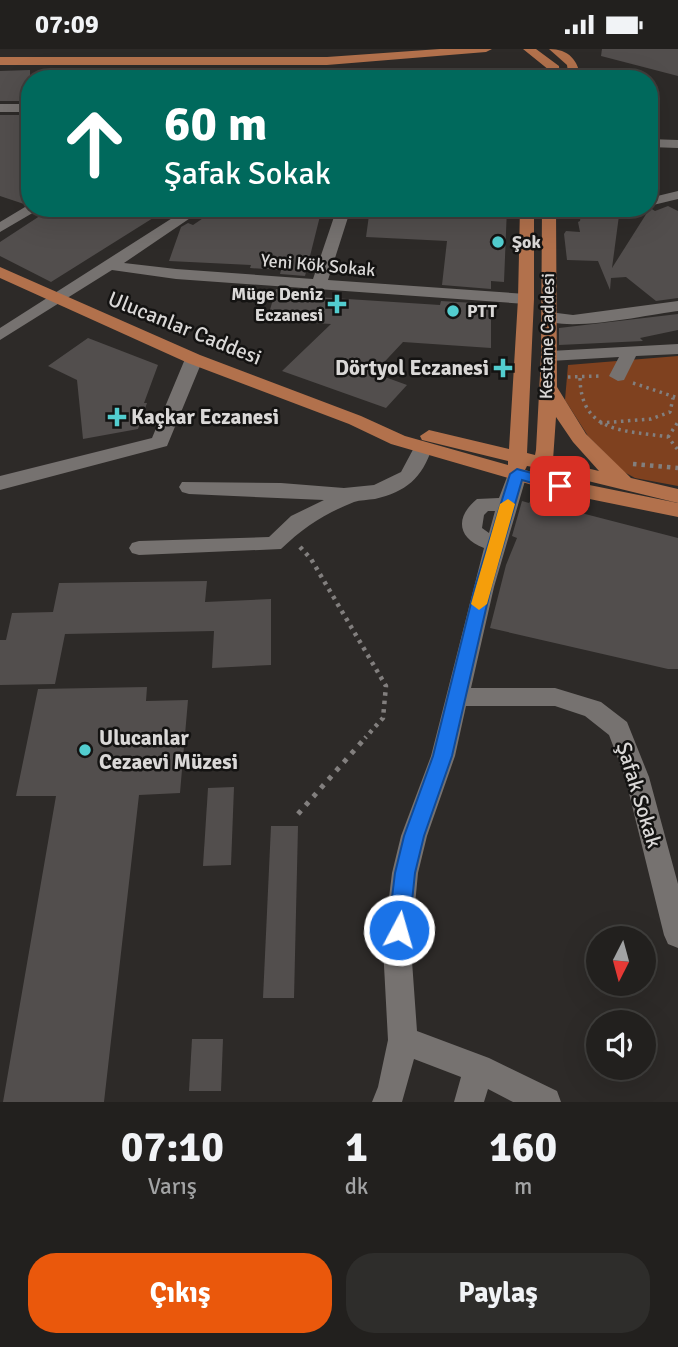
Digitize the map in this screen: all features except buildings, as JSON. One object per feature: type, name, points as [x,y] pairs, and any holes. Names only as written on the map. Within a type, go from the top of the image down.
[{"type":"main road","points":[[0,51],[277,55],[398,49]]},
{"type":"main road","points":[[0,61],[313,62],[486,49]]},
{"type":"main road","points":[[529,49],[550,63],[555,70]]},
{"type":"main road","points":[[555,49],[573,64],[574,70]]},
{"type":"main road","name":"Kestane Caddesi","points":[[517,465],[526,299],[527,217]]},
{"type":"main road","name":"Kestane Caddesi","points":[[542,471],[550,356],[550,217]]},
{"type":"main road","name":"Ulucanlar Caddesi","points":[[0,272],[194,359],[423,448],[517,465]]},
{"type":"main road","points":[[548,385],[568,425],[600,462],[627,484]]},
{"type":"main road","name":"Ulucanlar Caddesi","points":[[355,420],[678,510]]},
{"type":"main road","name":"Ulucanlar Caddesi","points":[[542,471],[627,484],[678,496]]},
{"type":"street","points":[[0,108],[21,108]]},
{"type":"street","points":[[658,143],[678,144]]},
{"type":"street","points":[[658,200],[678,195]]},
{"type":"street","points":[[0,228],[21,215]]},
{"type":"street","points":[[0,335],[184,217]]},
{"type":"street","points":[[319,284],[341,217]]},
{"type":"street","name":"Yeni Kök Sokak","points":[[107,265],[176,274],[526,299]]},
{"type":"street","points":[[549,317],[573,320],[678,306]]},
{"type":"street","points":[[550,356],[629,354],[678,349]]},
{"type":"street","points":[[618,376],[629,354]]},
{"type":"street","points":[[0,484],[160,442],[194,359]]},
{"type":"street","points":[[139,548],[274,544],[298,521],[350,496],[385,489],[403,481],[415,471],[423,448]]},
{"type":"street","points":[[387,1102],[404,1040],[397,947],[405,873],[414,836],[443,756],[517,465]]},
{"type":"street","points":[[189,487],[284,490],[350,496]]},
{"type":"street","name":"Şafak Sokak","points":[[457,697],[555,697],[593,709],[619,729],[636,777],[678,935]]},
{"type":"street","points":[[404,1040],[478,1069],[546,1102]]},
{"type":"street","points":[[469,1102],[478,1069]]},
{"type":"path","points":[[580,378],[580,395],[597,423],[608,429],[668,437],[678,450]]},
{"type":"path","points":[[597,423],[651,419],[670,412],[673,398]]},
{"type":"path","points":[[668,437],[678,422]]},
{"type":"path","points":[[600,462],[678,468]]},
{"type":"path","points":[[286,532],[311,559],[386,686],[383,718],[298,814]]},
{"type":"shaded area","points":[[678,356],[678,486],[635,478],[624,472],[588,436],[565,400],[568,365]]},
{"type":"slow traffic","points":[[479,604],[508,504]]},
{"type":"place","name":"Şok","points":[[498,242]]},
{"type":"place","name":"Müge Deniz Eczanesi","points":[[337,304]]},
{"type":"place","name":"PTT","points":[[453,311]]},
{"type":"place","name":"Dörtyol Eczanesi","points":[[503,368]]},
{"type":"place","name":"Kaçkar Eczanesi","points":[[117,417]]},
{"type":"place","name":"Ulucanlar Cezaevi Müzesi","points":[[85,750]]},
{"type":"route","points":[[399,930],[405,873],[414,836],[443,756],[483,587],[517,474],[560,486]]}]
